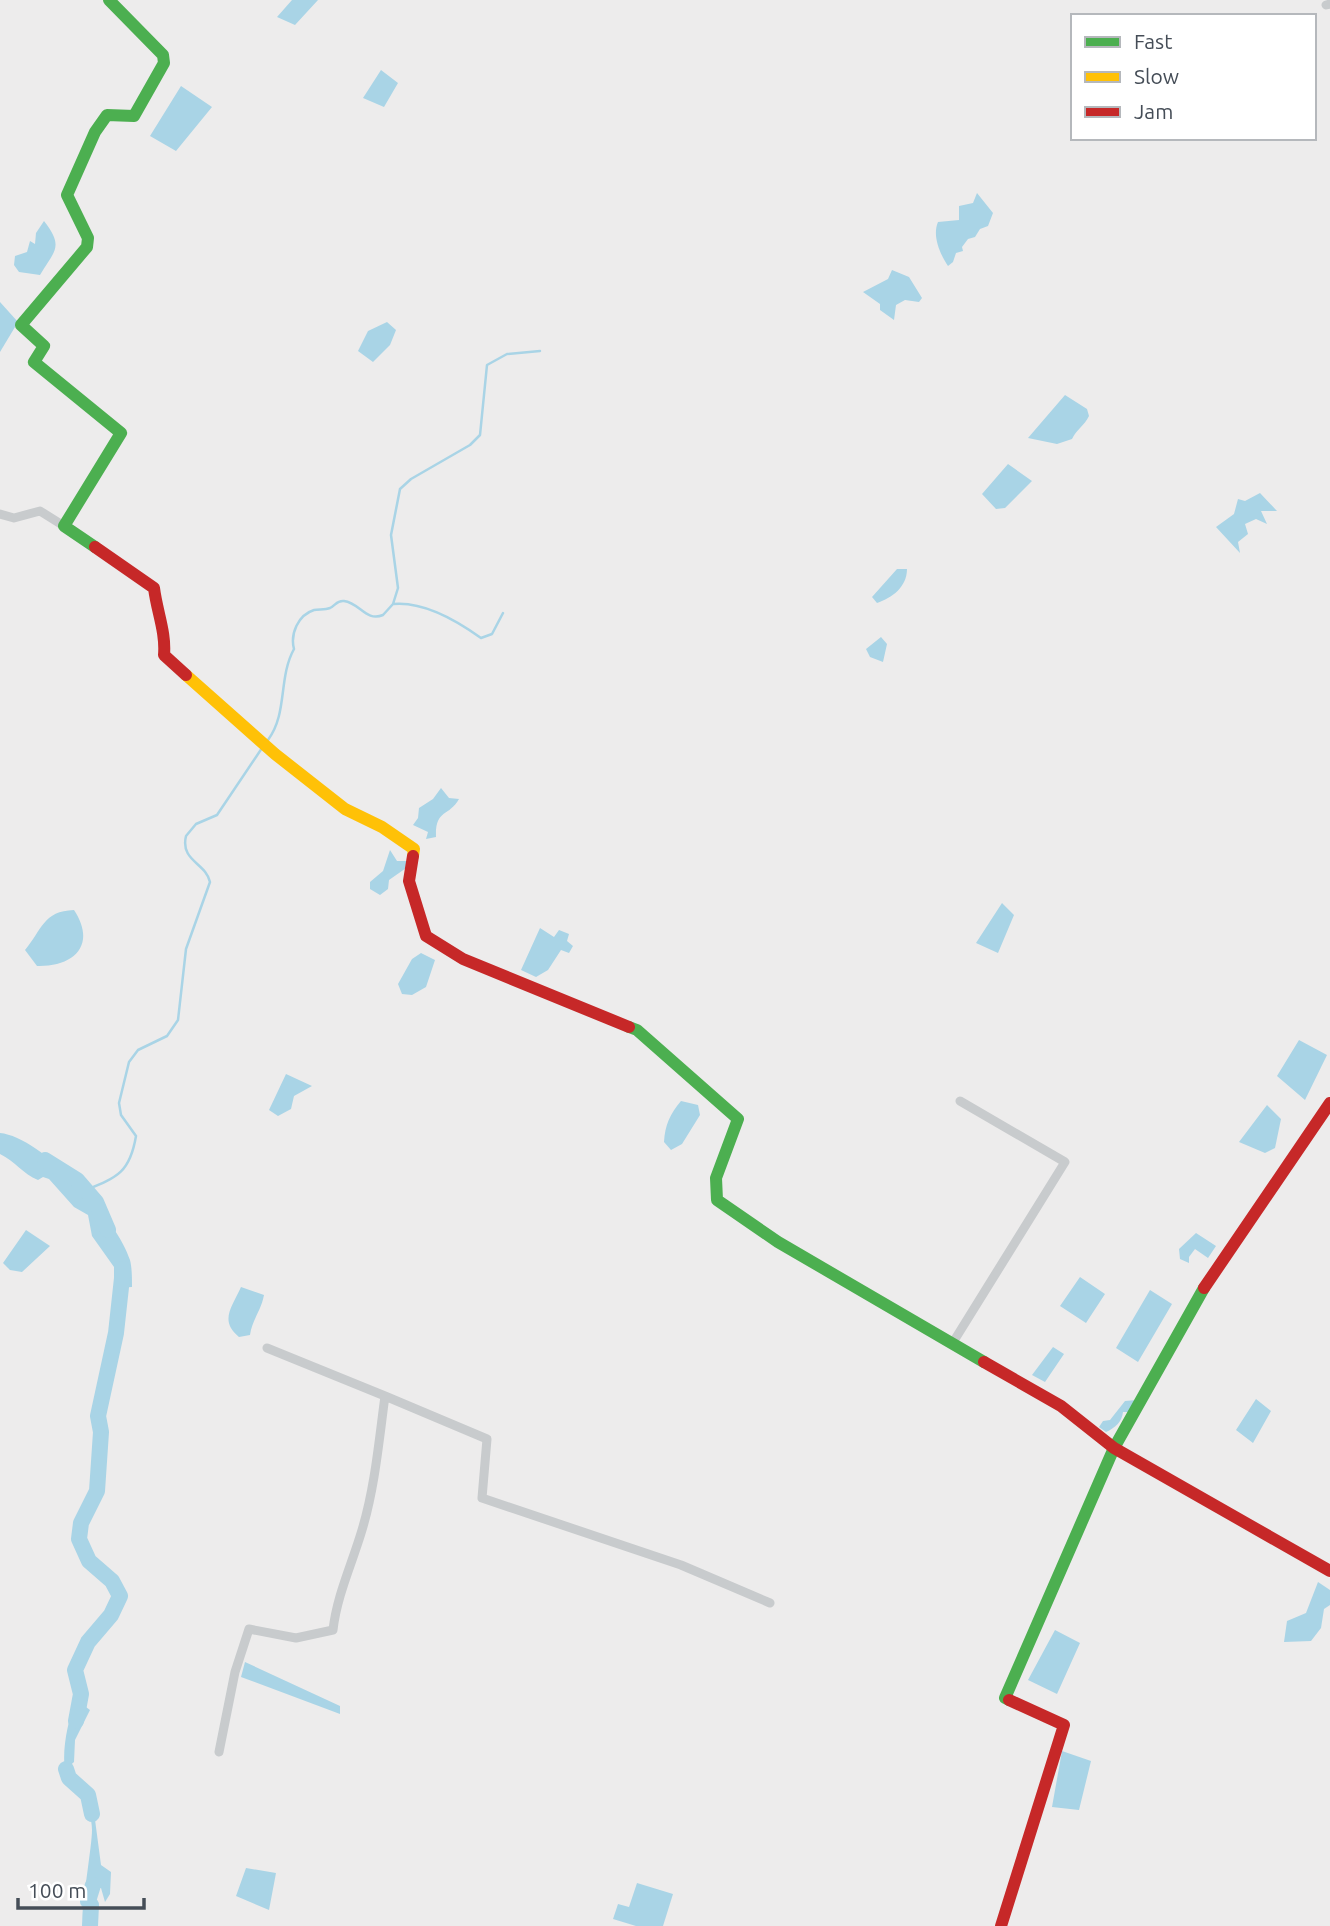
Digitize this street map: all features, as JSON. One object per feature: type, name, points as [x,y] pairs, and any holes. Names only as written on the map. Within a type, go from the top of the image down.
[{"type":"street","points":[[64,526],[121,433],[34,362],[44,346],[21,326],[87,247],[88,238],[67,195],[95,132],[107,116],[134,116],[164,59],[109,0]]},
{"type":"street","points":[[0,514],[14,518],[40,511],[154,588],[157,616],[166,636],[164,655],[181,674],[345,809],[382,827],[414,849],[409,881],[426,936],[463,959],[637,1030],[740,1123],[722,1156],[714,1192],[717,1200],[778,1242],[1061,1406],[1114,1448],[1330,1571]]},
{"type":"street","points":[[952,1344],[1065,1162],[960,1101]]},
{"type":"street","points":[[1001,1926],[1064,1724],[1005,1698],[1114,1448],[1208,1281],[1330,1103]]},
{"type":"street","points":[[267,1348],[487,1439],[482,1498],[669,1561],[770,1603]]},
{"type":"street","points":[[219,1752],[235,1672],[248,1629],[296,1638],[334,1630],[335,1611],[362,1530],[372,1488],[385,1396]]},
{"type":"water","points":[[292,0],[318,0],[295,25],[277,17]]},
{"type":"water","points":[[381,70],[398,83],[384,107],[363,98]]},
{"type":"water","points":[[181,86],[212,107],[176,151],[150,136]]},
{"type":"water","points":[[977,193],[993,213],[988,226],[980,229],[975,237],[968,239],[962,247],[963,251],[956,253],[953,262],[948,266],[936,239],[936,227],[938,222],[959,220],[959,206],[973,203]]},
{"type":"water","points":[[44,221],[54,237],[53,254],[40,275],[19,272],[14,265],[15,256],[27,252],[30,241],[35,244],[36,233]]},
{"type":"water","points":[[892,270],[909,277],[922,298],[919,302],[905,300],[896,305],[894,320],[880,310],[880,304],[863,292],[888,279]]},
{"type":"water","points":[[0,302],[18,322],[0,352]]},
{"type":"water","points":[[387,322],[396,330],[390,345],[373,362],[358,351],[368,331]]},
{"type":"water","points":[[1065,395],[1087,409],[1089,416],[1072,439],[1057,444],[1028,438]]},
{"type":"water","points":[[1008,464],[1032,481],[1005,508],[996,509],[982,494]]},
{"type":"water","points":[[1260,493],[1277,511],[1261,511],[1267,524],[1256,519],[1245,524],[1248,534],[1238,542],[1240,553],[1216,527],[1234,514],[1238,499],[1245,501]]},
{"type":"water","points":[[897,569],[907,569],[904,581],[893,595],[877,603],[872,597]]},
{"type":"water","points":[[881,637],[887,644],[883,662],[870,657],[866,649]]},
{"type":"water","points":[[441,788],[449,798],[459,799],[440,817],[436,837],[426,839],[428,832],[413,825],[418,818],[419,808],[433,799]]},
{"type":"water","points":[[390,850],[397,861],[406,861],[409,866],[389,880],[388,889],[380,895],[370,889],[370,882],[383,871]]},
{"type":"water","points":[[1002,903],[1014,915],[998,953],[976,943]]},
{"type":"water","points":[[74,910],[81,922],[83,934],[78,952],[62,963],[37,966],[25,950],[49,918]]},
{"type":"water","points":[[540,928],[554,937],[559,930],[569,934],[567,941],[573,946],[569,953],[561,950],[548,970],[536,977],[521,970]]},
{"type":"water","points":[[421,953],[435,960],[426,987],[412,995],[402,994],[398,984],[412,959]]},
{"type":"water","points":[[1299,1040],[1327,1055],[1305,1100],[1277,1076]]},
{"type":"water","points":[[286,1074],[312,1086],[294,1096],[291,1109],[278,1116],[269,1110]]},
{"type":"water","points":[[681,1101],[698,1105],[700,1115],[682,1144],[671,1150],[664,1142],[666,1130],[671,1115]]},
{"type":"water","points":[[1267,1105],[1281,1119],[1275,1148],[1265,1153],[1239,1142]]},
{"type":"water","points":[[0,1133],[17,1138],[36,1149],[56,1164],[95,1203],[123,1243],[131,1263],[132,1287],[114,1288],[114,1267],[92,1236],[88,1215],[74,1207],[49,1179],[43,1177],[38,1180],[0,1154]]},
{"type":"water","points":[[26,1230],[50,1246],[22,1272],[10,1270],[3,1263]]},
{"type":"water","points":[[1196,1233],[1216,1246],[1208,1258],[1195,1249],[1189,1257],[1189,1263],[1180,1259],[1179,1249]]},
{"type":"water","points":[[1080,1277],[1105,1294],[1086,1323],[1060,1306]]},
{"type":"water","points":[[241,1287],[264,1295],[250,1335],[239,1337],[228,1319]]},
{"type":"water","points":[[1150,1290],[1172,1304],[1138,1362],[1116,1348]]},
{"type":"water","points":[[1053,1347],[1064,1354],[1045,1382],[1032,1375]]},
{"type":"water","points":[[1256,1399],[1271,1411],[1253,1443],[1236,1430]]},
{"type":"water","points":[[1137,1400],[1132,1412],[1123,1412],[1120,1422],[1112,1429],[1106,1432],[1099,1427],[1103,1421],[1110,1420],[1125,1401]]},
{"type":"water","points":[[1318,1582],[1330,1590],[1330,1605],[1324,1609],[1321,1628],[1311,1641],[1284,1642],[1287,1621],[1306,1613]]},
{"type":"water","points":[[1055,1630],[1080,1643],[1057,1694],[1028,1680]]},
{"type":"water","points":[[245,1662],[340,1706],[340,1714],[241,1677]]},
{"type":"water","points":[[75,1699],[90,1710],[75,1740],[74,1762],[66,1769],[73,1782],[92,1797],[101,1865],[111,1872],[110,1894],[105,1902],[101,1888],[96,1888],[89,1909],[90,1919],[84,1926],[83,1910],[92,1825],[83,1793],[67,1783],[64,1762],[67,1730]]},
{"type":"water","points":[[1062,1751],[1091,1761],[1079,1810],[1052,1807]]},
{"type":"water","points":[[246,1868],[276,1873],[269,1910],[236,1896]]},
{"type":"water","points":[[637,1883],[673,1894],[663,1926],[636,1926],[613,1919],[618,1904],[629,1907]]},
{"type":"waterway","points":[[268,740],[281,707],[286,672],[294,649],[294,631],[300,621],[308,612],[330,608],[342,601],[350,602],[372,616],[383,615],[393,604],[398,588],[391,535],[400,489],[411,479],[470,445],[480,435],[487,365],[507,354],[540,351]]},
{"type":"waterway","points":[[393,604],[427,609],[481,638],[492,634],[503,613]]},
{"type":"waterway","points":[[86,1190],[121,1172],[130,1158],[136,1136],[121,1115],[119,1103],[129,1062],[138,1050],[167,1036],[178,1020],[186,949],[210,882],[204,870],[190,857],[185,844],[186,836],[196,824],[217,815],[262,748]]},
{"type":"waterway","points":[[45,1160],[77,1180],[96,1202],[108,1230]]},
{"type":"waterway","points":[[76,1721],[81,1694],[75,1670],[88,1642],[111,1615],[120,1596],[112,1581],[89,1561],[79,1539],[81,1523],[97,1491],[101,1432],[98,1416],[116,1333],[123,1269]]},
{"type":"waterway","points":[[66,1769],[69,1778],[88,1795],[92,1814]]},
{"type":"waterway","points":[[90,1926],[91,1905],[88,1901],[93,1885]]},
{"type":"traffic: fast","points":[[95,547],[64,526],[121,433],[34,362],[44,346],[21,325],[87,247],[88,238],[67,195],[95,132],[107,115],[134,116],[164,63],[163,55],[109,0]]},
{"type":"traffic: fast","points":[[629,1027],[637,1030],[738,1119],[716,1178],[717,1200],[778,1242],[984,1362]]},
{"type":"traffic: fast","points":[[1009,1700],[1005,1698],[1114,1448],[1204,1288]]},
{"type":"traffic: slow","points":[[186,675],[275,754],[345,809],[382,827],[414,849],[413,856]]},
{"type":"traffic: jam","points":[[95,547],[154,588],[163,630],[164,655],[186,675]]},
{"type":"traffic: jam","points":[[413,856],[409,881],[426,936],[463,959],[629,1027]]},
{"type":"traffic: jam","points":[[1204,1288],[1330,1103]]},
{"type":"traffic: jam","points":[[984,1362],[1061,1406],[1114,1448],[1330,1571]]},
{"type":"traffic: jam","points":[[1001,1926],[1064,1725],[1009,1700]]}]
